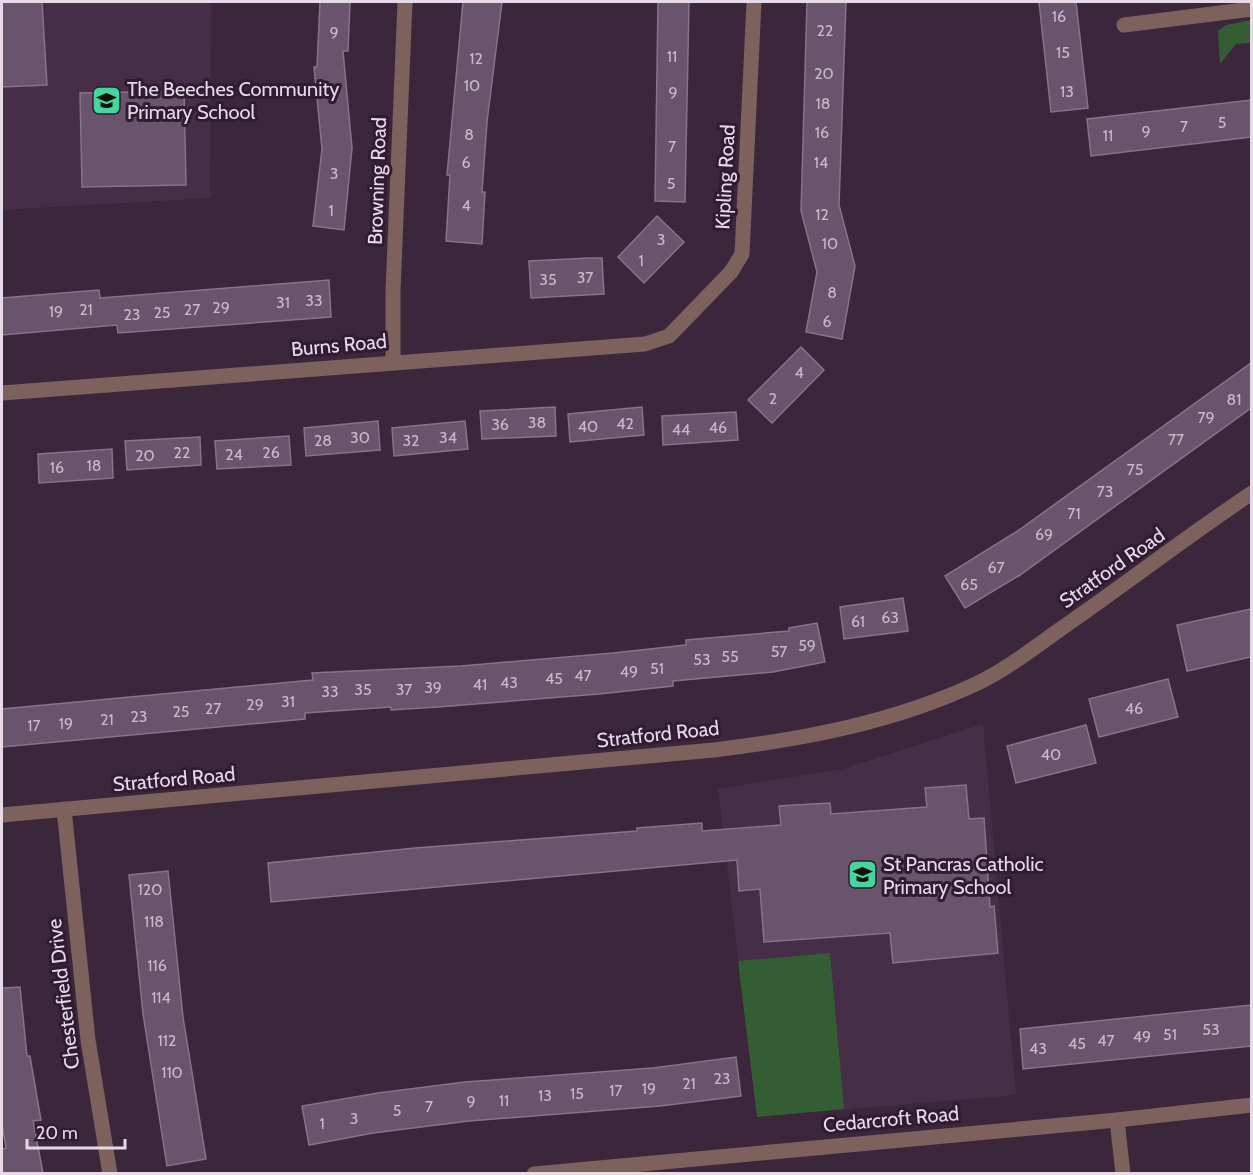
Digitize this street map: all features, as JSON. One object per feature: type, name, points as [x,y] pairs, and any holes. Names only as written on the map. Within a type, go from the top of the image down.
[{"type":"street","name":"Browning Road","points":[[393,362],[405,2]]},
{"type":"street","name":"Kipling Road","points":[[676,328],[731,272],[742,254],[754,2]]},
{"type":"street","points":[[1124,25],[1251,9]]},
{"type":"street","name":"Burns Road","points":[[2,393],[645,344],[669,336],[676,328]]},
{"type":"street","name":"Stratford Road","points":[[2,815],[714,750],[773,743],[852,728],[921,706],[980,682],[1054,634],[1251,493]]},
{"type":"street","name":"Chesterfield Drive","points":[[64,809],[88,1040],[110,1173]]},
{"type":"street","name":"Cedarcroft Road","points":[[534,1173],[580,1171],[1117,1120],[1251,1105]]},
{"type":"street","points":[[1117,1120],[1124,1173]]},
{"type":"shaded area","name":"The Beeches Community Primary School","points":[[2,2],[211,2],[210,198],[2,210]]},
{"type":"shaded area","name":"St Pancras Catholic Primary School","points":[[983,724],[1016,1095],[757,1117],[718,789],[842,769]]},
{"type":"green space","points":[[1251,20],[1251,43],[1236,44],[1220,64],[1218,31],[1226,25]]},
{"type":"green space","points":[[830,953],[844,1109],[757,1117],[738,961]]},
{"type":"building","points":[[2,2],[42,2],[47,85],[2,87]]},
{"type":"building","points":[[320,2],[350,2],[348,51],[343,51],[352,148],[344,230],[313,226],[322,149],[314,67],[317,67]]},
{"type":"building","points":[[463,2],[502,2],[487,122],[482,192],[485,192],[482,244],[446,241],[450,175],[447,175]]},
{"type":"building","points":[[658,2],[689,2],[685,202],[655,201]]},
{"type":"building","points":[[807,2],[846,2],[839,205],[855,266],[842,339],[806,332],[817,272],[801,211]]},
{"type":"building","points":[[1039,2],[1076,2],[1088,108],[1051,112]]},
{"type":"building","points":[[184,91],[186,185],[82,187],[80,93]]},
{"type":"building","points":[[1251,100],[1251,137],[1091,156],[1087,119]]},
{"type":"building","points":[[657,216],[684,242],[644,283],[618,257]]},
{"type":"building","points":[[602,258],[604,294],[531,298],[529,261]]},
{"type":"building","points":[[329,280],[331,317],[118,333],[117,325],[2,335],[2,298],[99,290],[100,298]]},
{"type":"building","points":[[801,347],[824,370],[772,423],[748,400]]},
{"type":"building","points":[[1251,363],[1251,408],[1020,575],[965,608],[945,576],[1019,530]]},
{"type":"building","points":[[555,407],[556,436],[482,439],[480,411]]},
{"type":"building","points":[[642,407],[644,435],[570,442],[568,414]]},
{"type":"building","points":[[736,412],[738,440],[663,445],[662,416]]},
{"type":"building","points":[[378,421],[380,450],[306,456],[304,428]]},
{"type":"building","points":[[465,421],[468,449],[394,456],[392,428]]},
{"type":"building","points":[[289,436],[291,465],[217,469],[215,441]]},
{"type":"building","points":[[200,437],[201,465],[127,470],[125,441]]},
{"type":"building","points":[[112,449],[113,478],[39,483],[38,454]]},
{"type":"building","points":[[903,598],[908,631],[844,639],[840,607]]},
{"type":"building","points":[[1251,609],[1251,657],[1187,671],[1177,625]]},
{"type":"building","points":[[817,623],[825,662],[773,672],[673,681],[673,686],[599,694],[438,707],[391,710],[391,707],[305,713],[305,719],[2,747],[2,709],[313,680],[312,673],[461,666],[613,653],[686,645],[686,640],[789,631],[789,628]]},
{"type":"building","points":[[1168,679],[1178,717],[1099,737],[1089,699]]},
{"type":"building","points":[[1086,725],[1096,763],[1016,783],[1007,746]]},
{"type":"building","points":[[966,785],[969,819],[984,818],[990,907],[994,906],[998,953],[893,963],[890,933],[764,942],[760,889],[739,891],[737,860],[271,902],[268,863],[415,848],[637,831],[637,828],[702,823],[702,831],[781,825],[779,806],[830,803],[831,814],[927,807],[925,788]]},
{"type":"building","points":[[168,871],[183,1017],[206,1159],[167,1166],[143,1014],[129,875]]},
{"type":"building","points":[[20,987],[27,1056],[30,1056],[41,1120],[33,1121],[43,1173],[2,1173],[2,1149],[6,1148],[2,1124],[2,988]]},
{"type":"building","points":[[1251,1005],[1251,1046],[1023,1069],[1020,1029]]},
{"type":"building","points":[[736,1057],[741,1096],[660,1106],[469,1121],[373,1133],[309,1145],[302,1106],[465,1082],[653,1068]]},
{"type":"place","name":"The Beeches Community Primary School","points":[[106,100]]},
{"type":"place","name":"St Pancras Catholic Primary School","points":[[862,875]]}]
